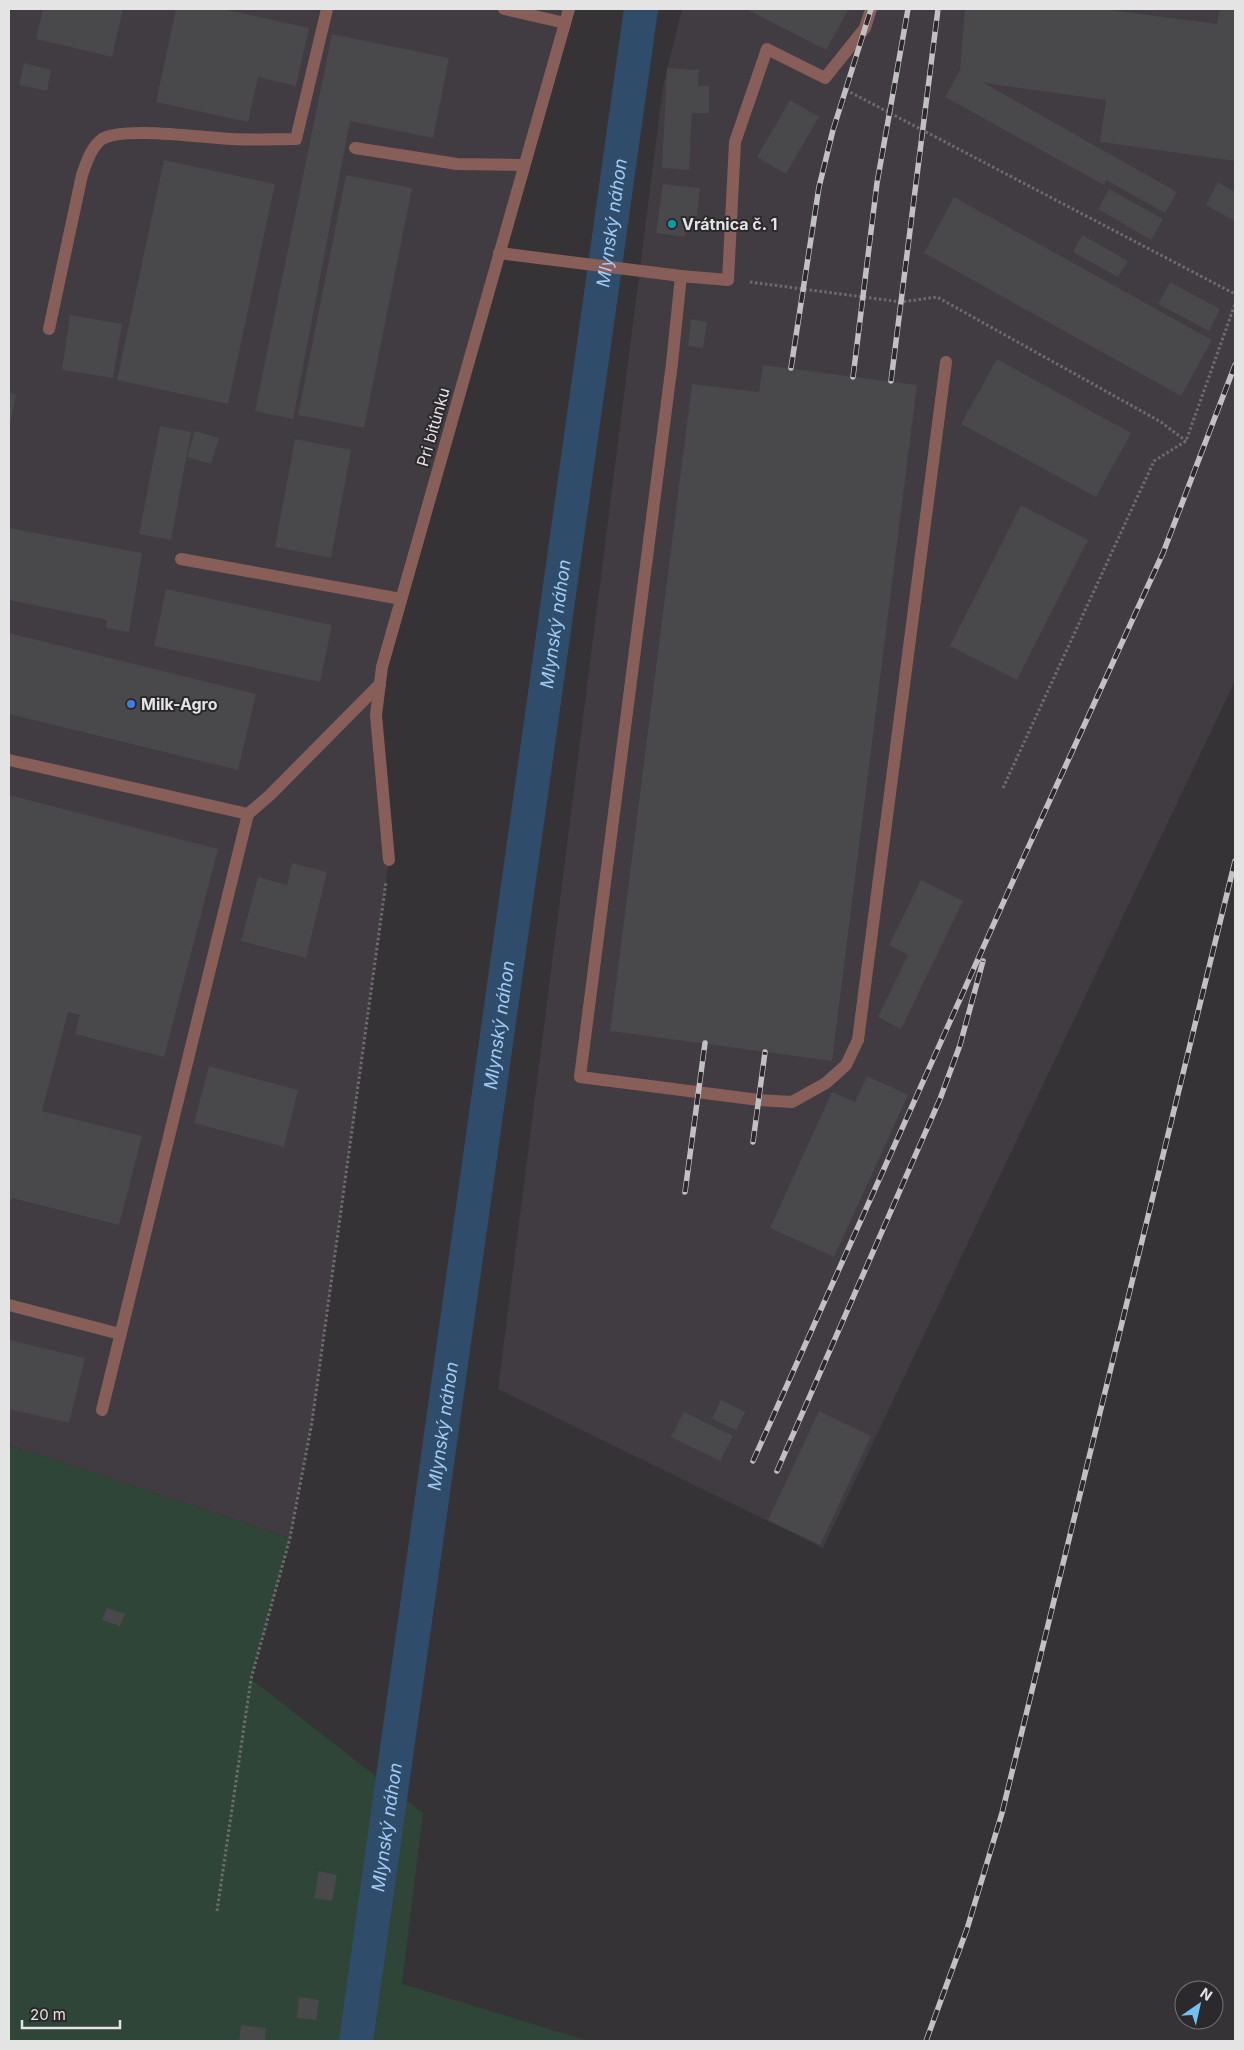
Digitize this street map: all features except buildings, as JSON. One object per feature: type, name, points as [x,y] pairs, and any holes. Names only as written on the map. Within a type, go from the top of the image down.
[{"type":"street","points":[[49,329],[82,175],[89,156],[101,140],[114,135],[138,133],[232,139],[296,139],[327,9]]},
{"type":"street","points":[[504,9],[566,23]]},
{"type":"street","name":"Pri bitúnku","points":[[389,860],[376,715],[382,667],[569,9]]},
{"type":"street","points":[[500,253],[681,276],[728,280],[735,142],[767,49],[825,78],[865,28],[871,9]]},
{"type":"street","points":[[355,148],[457,164],[524,165]]},
{"type":"street","points":[[681,276],[672,363],[580,1077],[759,1100],[792,1102],[826,1083],[846,1065],[858,1040],[946,362]]},
{"type":"street","points":[[181,559],[401,599]]},
{"type":"street","points":[[102,1410],[248,814],[270,796],[380,684]]},
{"type":"street","points":[[9,760],[248,814]]},
{"type":"street","points":[[9,1306],[120,1334]]},
{"type":"path","points":[[825,78],[1235,294]]},
{"type":"path","points":[[728,280],[901,302],[937,297],[1161,422],[1186,441]]},
{"type":"path","points":[[1003,788],[1154,461],[1186,441],[1235,304]]},
{"type":"path","points":[[217,1911],[251,1679],[290,1538],[312,1422],[389,860]]},
{"type":"shaded area","points":[[9,9],[568,9],[382,667],[376,715],[389,860],[312,1422],[290,1538],[9,1445]]},
{"type":"shaded area","points":[[682,9],[1235,9],[1235,681],[823,1548],[498,1389],[663,86]]},
{"type":"green space","points":[[9,1445],[290,1538],[251,1679],[423,1813],[402,1984],[588,2041],[9,2041]]},
{"type":"waterway","name":"Mlynský náhon","points":[[356,2041],[641,9]]},
{"type":"railway","points":[[791,368],[819,187],[833,130],[871,9]]},
{"type":"railway","points":[[853,377],[877,183],[908,9]]},
{"type":"railway","points":[[891,381],[938,9]]},
{"type":"railway","points":[[753,1461],[1017,872],[1163,553],[1235,365]]},
{"type":"railway","points":[[926,2041],[967,1929],[1002,1813],[1235,861]]},
{"type":"railway","points":[[777,1471],[940,1099],[960,1045],[983,961]]},
{"type":"railway","points":[[685,1192],[705,1043]]},
{"type":"railway","points":[[753,1142],[765,1052]]},
{"type":"place","name":"Vrátnica č. 1","points":[[672,224]]},
{"type":"place","name":"Milk-Agro","points":[[131,704]]}]
